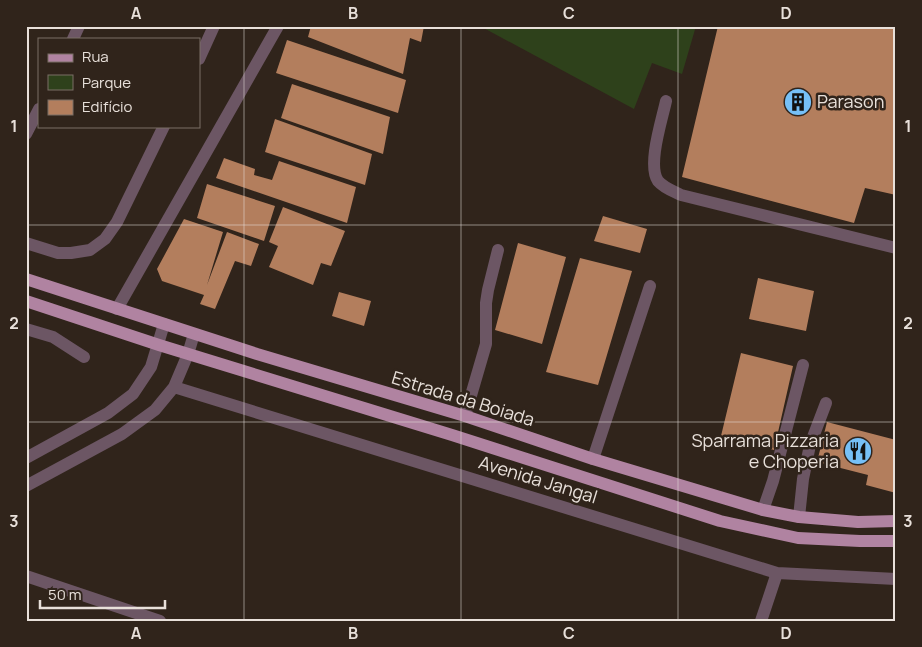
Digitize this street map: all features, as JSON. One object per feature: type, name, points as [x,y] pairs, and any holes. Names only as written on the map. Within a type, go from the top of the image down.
[{"type":"main road","name":"Estrada da Boiada","points":[[26,279],[194,334],[466,416],[593,459],[763,510],[800,517],[858,522],[896,521]]},
{"type":"main road","points":[[26,302],[720,521],[798,538],[896,541]]},
{"type":"street","points":[[73,38],[79,26]]},
{"type":"street","points":[[200,57],[214,26]]},
{"type":"street","points":[[117,309],[278,26]]},
{"type":"street","points":[[666,101],[654,155],[656,179],[663,186],[681,196],[896,248]]},
{"type":"street","points":[[26,134],[38,111]]},
{"type":"street","points":[[26,243],[58,253],[71,254],[90,250],[105,239],[117,222],[163,128]]},
{"type":"street","points":[[466,416],[486,344],[486,303],[498,250]]},
{"type":"street","points":[[593,459],[650,286]]},
{"type":"street","points":[[26,458],[108,413],[133,394],[151,367],[164,324]]},
{"type":"street","points":[[26,329],[53,336],[84,357]]},
{"type":"street","points":[[26,486],[122,434],[155,410],[174,387],[194,334]]},
{"type":"street","points":[[763,510],[773,481],[803,365]]},
{"type":"street","name":"Avenida Jangal","points":[[174,387],[777,573],[896,578]]},
{"type":"street","points":[[800,517],[803,479],[810,445],[826,403]]},
{"type":"street","points":[[762,621],[777,573]]},
{"type":"street","points":[[26,576],[160,621]]},
{"type":"green space","points":[[480,26],[696,26],[682,74],[652,63],[634,109]]},
{"type":"building","points":[[311,26],[424,26],[421,42],[410,38],[403,74],[308,37]]},
{"type":"building","name":"Parason","points":[[718,26],[896,26],[896,195],[865,188],[854,223],[682,177]]},
{"type":"building","points":[[287,40],[406,80],[398,113],[276,73]]},
{"type":"building","points":[[292,84],[390,117],[383,154],[281,118]]},
{"type":"building","points":[[275,119],[372,154],[365,185],[265,152]]},
{"type":"building","points":[[224,158],[255,169],[254,175],[272,180],[279,161],[356,187],[347,223],[216,178]]},
{"type":"building","points":[[207,184],[275,206],[264,241],[197,218]]},
{"type":"building","points":[[283,207],[345,231],[331,266],[321,263],[313,285],[269,267],[278,246],[269,242]]},
{"type":"building","points":[[603,216],[647,229],[640,253],[594,241]]},
{"type":"building","points":[[184,219],[223,232],[207,285],[227,232],[259,244],[251,266],[235,261],[215,309],[200,304],[204,295],[162,281],[157,269]]},
{"type":"building","points":[[518,243],[566,257],[542,344],[495,330]]},
{"type":"building","points":[[580,258],[632,271],[598,385],[546,372]]},
{"type":"building","points":[[758,278],[814,291],[806,331],[749,319]]},
{"type":"building","points":[[339,292],[371,301],[364,326],[332,316]]},
{"type":"building","points":[[741,353],[793,366],[774,450],[721,436]]},
{"type":"building","name":"Sparrama Pizzaria e Choperia","points":[[827,422],[896,440],[896,493],[866,485],[868,475],[817,462]]},
{"type":"place","name":"Parason","points":[[798,102]]},
{"type":"place","name":"Sparrama Pizzaria e Choperia","points":[[858,451]]}]
